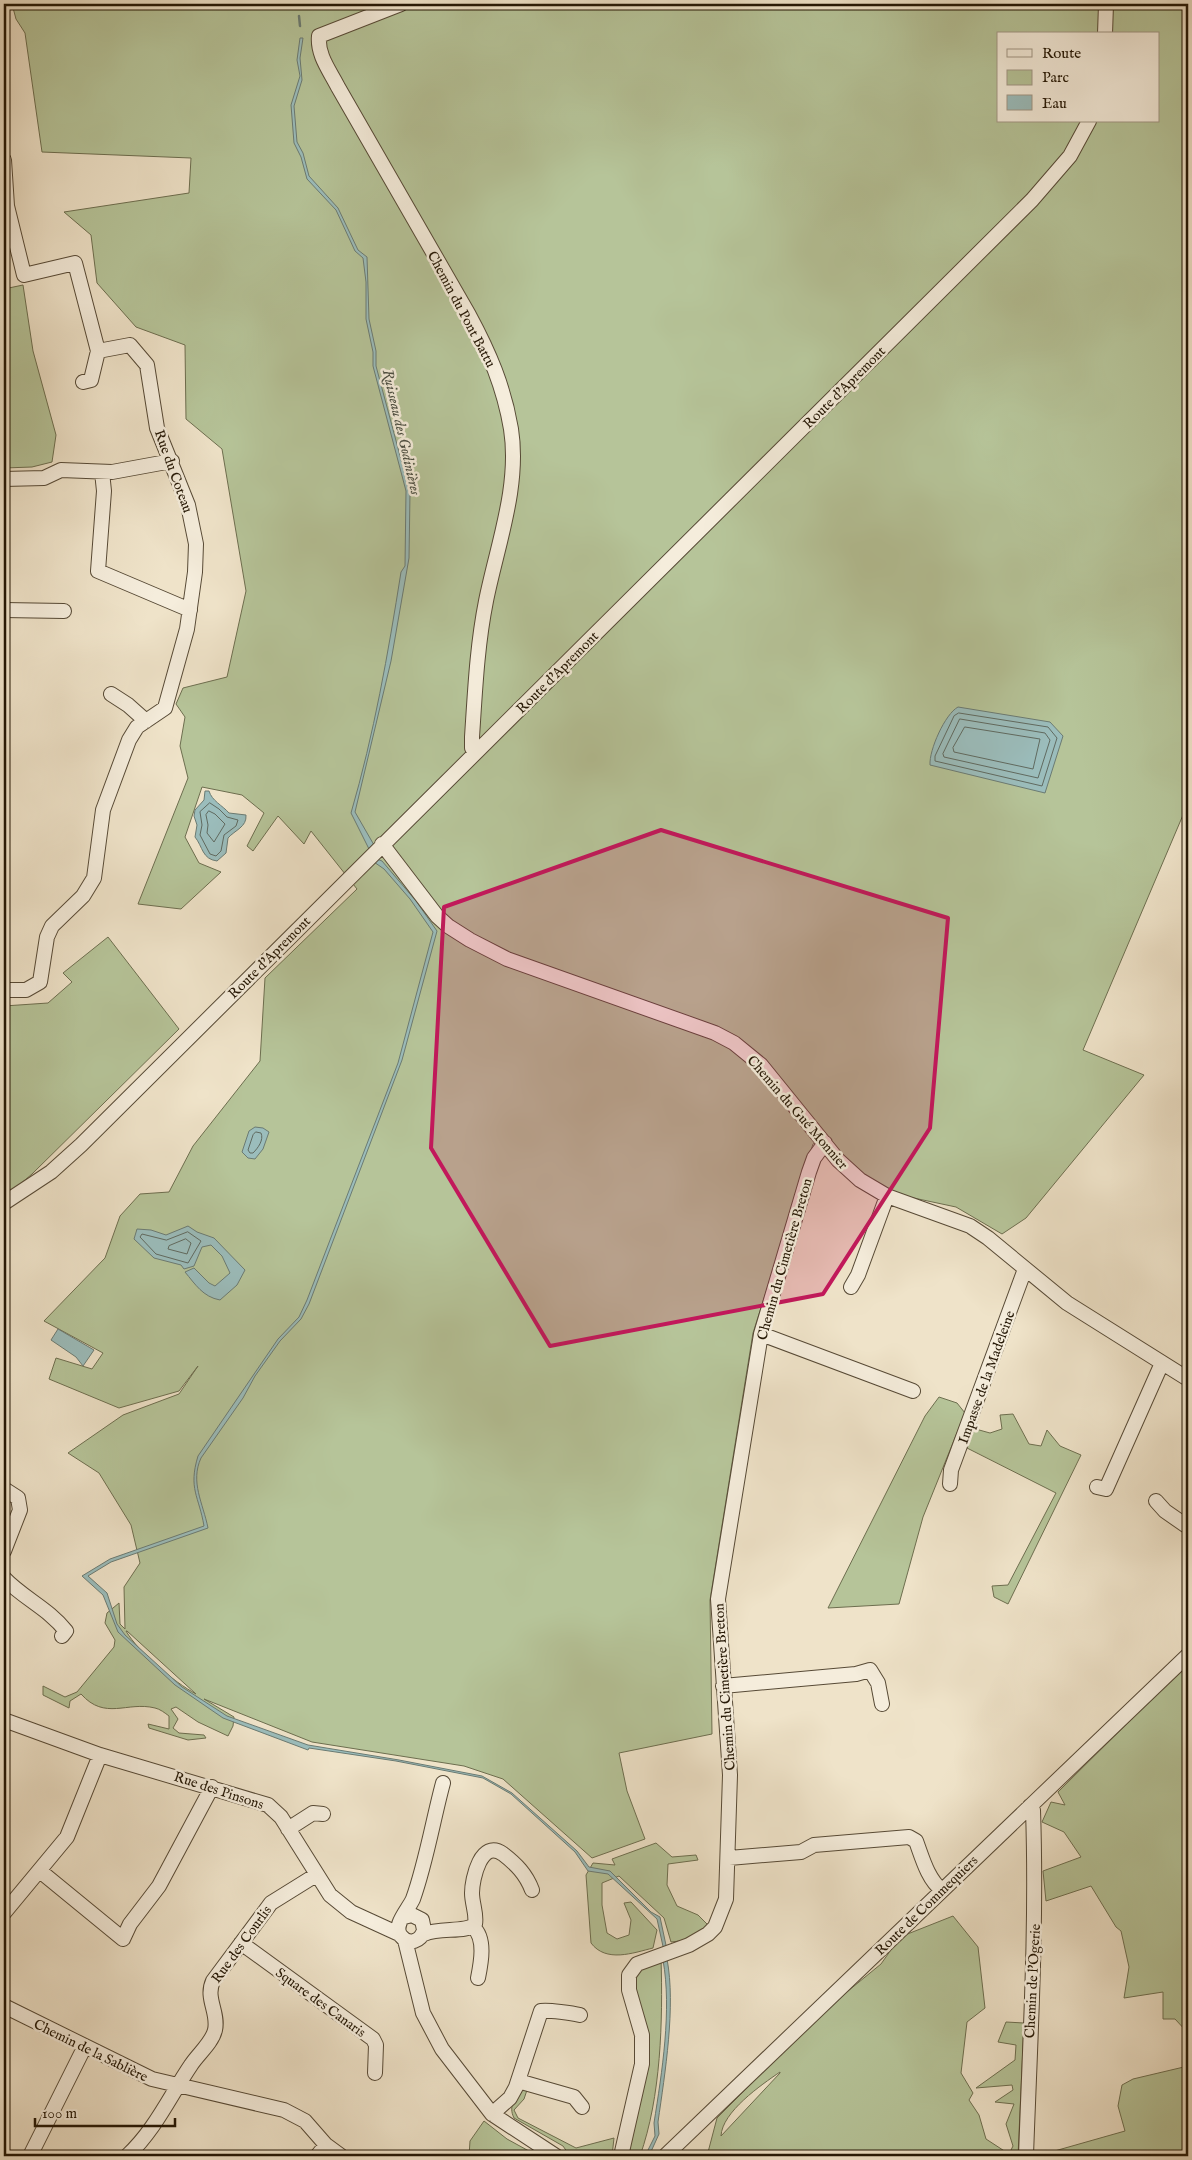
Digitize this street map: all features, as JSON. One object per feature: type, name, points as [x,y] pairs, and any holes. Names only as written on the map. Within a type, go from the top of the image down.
[{"type":"street","name":"Chemin du Pont Battu","points":[[401,4],[319,36],[320,53],[469,315],[486,348],[502,387],[511,430],[512,473],[480,638],[472,737],[472,748],[475,753]]},
{"type":"street","points":[[1105,32],[1106,4]]},
{"type":"street","name":"Route d'Apremont","points":[[4,1203],[51,1172],[81,1145],[1032,200],[1070,156],[1088,122]]},
{"type":"street","points":[[4,160],[5,206],[24,275],[75,263],[98,352],[91,380],[82,382]]},
{"type":"street","name":"Rue du Coteau","points":[[98,352],[130,345],[147,365],[158,428],[188,504],[196,544],[195,572],[190,610],[170,694],[165,708],[146,721]]},
{"type":"street","points":[[4,479],[44,478],[61,470],[102,472],[172,461]]},
{"type":"street","points":[[102,472],[104,491],[98,571],[190,610]]},
{"type":"street","points":[[4,610],[64,611]]},
{"type":"street","points":[[4,990],[26,990],[40,982],[47,937],[52,926],[90,886],[97,867],[103,810],[129,740],[137,727],[146,721],[128,704],[111,694]]},
{"type":"street","name":"Chemin du Gué Monnier","points":[[382,844],[437,916],[448,926],[507,959],[715,1033],[734,1043],[761,1065],[824,1143],[850,1172],[871,1188],[887,1196],[970,1226],[988,1238],[1067,1303],[1188,1379]]},
{"type":"street","name":"Chemin du Cimetière Breton","points":[[621,2156],[642,2064],[642,2035],[629,1990],[629,1975],[637,1964],[698,1940],[715,1927],[726,1899],[729,1858],[730,1775],[718,1599],[761,1334],[809,1172],[814,1158],[824,1143]]},
{"type":"street","points":[[851,1287],[858,1276],[887,1196]]},
{"type":"street","name":"Impasse de la Madeleine","points":[[950,1484],[952,1470],[1025,1270]]},
{"type":"street","points":[[761,1334],[914,1391]]},
{"type":"street","points":[[1097,1487],[1106,1489],[1162,1363]]},
{"type":"street","points":[[4,1489],[18,1498],[20,1510],[4,1551]]},
{"type":"street","points":[[1156,1501],[1165,1511],[1188,1527]]},
{"type":"street","points":[[4,1578],[16,1591],[56,1618],[66,1631],[62,1636]]},
{"type":"street","name":"Route de Commequiers","points":[[665,2156],[1188,1655]]},
{"type":"street","points":[[723,1686],[856,1674],[870,1670],[878,1683],[882,1704]]},
{"type":"street","name":"Rue des Pinsons","points":[[4,1720],[100,1755],[268,1805],[280,1817],[330,1895],[350,1912],[408,1928],[466,1930],[473,1927]]},
{"type":"street","points":[[4,1913],[67,1837],[100,1755]]},
{"type":"street","points":[[443,1783],[414,1896],[408,1928],[418,1999],[434,2037],[492,2114],[556,2156]]},
{"type":"street","points":[[40,1871],[123,1939],[130,1924],[160,1886],[212,1787]]},
{"type":"street","name":"Chemin de l'Ogerie","points":[[1026,2156],[1035,1946],[1033,1810],[1030,1806]]},
{"type":"street","points":[[288,1829],[313,1813],[323,1814]]},
{"type":"street","points":[[729,1858],[801,1852],[814,1845],[909,1837],[916,1841],[923,1860],[937,1887],[942,1890]]},
{"type":"street","points":[[478,1978],[481,1965],[480,1938],[473,1927],[476,1919],[472,1887],[479,1861],[485,1853],[494,1850],[502,1853],[523,1872],[532,1890]]},
{"type":"street","name":"Rue des Courlis","points":[[127,2156],[148,2134],[177,2086],[215,2032],[216,2017],[210,1987],[271,1903],[316,1875]]},
{"type":"street","name":"Square des Canaris","points":[[241,1943],[373,2039],[376,2045],[375,2074]]},
{"type":"street","name":"Chemin de la Sablière","points":[[4,2006],[138,2074],[177,2086],[284,2110],[304,2121],[322,2151],[341,2156]]},
{"type":"street","points":[[492,2114],[510,2098],[518,2081],[541,2011],[549,2010],[566,2015],[580,2015]]},
{"type":"street","points":[[30,2156],[84,2048]]},
{"type":"street","points":[[518,2081],[574,2098],[582,2107]]},
{"type":"highlighted area","points":[[661,830],[948,918],[930,1128],[823,1294],[550,1346],[431,1148],[444,907]]},
{"type":"green space","points":[[12,4],[1188,4],[1188,817],[1183,815],[1083,1050],[1144,1075],[1026,1218],[1002,1234],[956,1207],[909,1197],[873,1184],[839,1152],[827,1136],[813,1144],[753,1333],[710,1600],[712,1734],[619,1753],[627,1791],[645,1839],[592,1858],[503,1779],[464,1766],[312,1742],[204,1699],[234,1717],[233,1726],[228,1736],[198,1722],[176,1707],[171,1709],[178,1719],[173,1728],[179,1733],[204,1735],[206,1738],[188,1740],[149,1728],[148,1724],[169,1729],[169,1716],[155,1708],[145,1706],[99,1707],[81,1694],[70,1701],[69,1708],[43,1695],[43,1686],[65,1697],[77,1692],[114,1647],[115,1640],[105,1623],[107,1613],[119,1603],[120,1624],[125,1629],[124,1587],[140,1563],[131,1525],[99,1473],[68,1453],[123,1415],[179,1394],[198,1366],[179,1391],[119,1408],[49,1379],[56,1358],[92,1369],[103,1353],[44,1321],[105,1258],[120,1216],[140,1194],[169,1192],[193,1146],[260,1061],[265,978],[357,889],[311,831],[304,844],[278,816],[253,851],[247,846],[264,813],[242,795],[202,787],[185,837],[199,863],[221,872],[181,909],[138,904],[188,778],[180,746],[185,717],[176,704],[183,688],[227,677],[246,591],[222,449],[186,419],[185,345],[136,327],[97,283],[91,235],[64,212],[189,193],[191,158],[42,152],[25,33],[16,19]],"holes":[[[127,1631],[196,1694],[158,1666],[139,1648]]]},
{"type":"green space","points":[[23,285],[33,351],[56,435],[52,462],[32,467],[4,468],[4,289]]},
{"type":"green space","points":[[108,937],[179,1029],[32,1174],[11,1192],[4,1179],[4,1006],[48,1003],[72,982],[63,973]]},
{"type":"green space","points":[[939,1397],[957,1403],[965,1413],[923,1517],[899,1604],[828,1608],[925,1416]]},
{"type":"green space","points":[[1013,1414],[1029,1444],[1041,1446],[1047,1430],[1060,1446],[1081,1455],[1008,1604],[994,1597],[992,1586],[1008,1585],[1056,1493],[965,1447],[972,1428],[990,1433],[1002,1429],[1000,1415]]},
{"type":"green space","points":[[1188,1663],[1188,2033],[1175,2019],[1163,2019],[1163,1992],[1124,1998],[1129,1967],[1121,1931],[1116,1927],[1091,1886],[1046,1901],[1043,1871],[1081,1857],[1064,1832],[1042,1822],[1051,1802],[1065,1805],[1058,1792]]},
{"type":"green space","points":[[656,1843],[672,1857],[696,1855],[698,1860],[668,1864],[667,1885],[677,1906],[698,1915],[709,1926],[688,1940],[671,1942],[664,1918],[619,1876],[602,1883],[602,1905],[607,1933],[617,1939],[629,1935],[631,1920],[624,1903],[631,1902],[657,1930],[653,1948],[620,1955],[604,1953],[591,1943],[586,1875],[593,1863],[615,1865],[612,1859]]},
{"type":"green space","points":[[953,1916],[978,1947],[985,2008],[967,2022],[961,2073],[973,2093],[969,2100],[979,2115],[986,2139],[1009,2154],[1013,2146],[1006,2124],[1014,2104],[995,2102],[1013,2090],[1012,2085],[976,2088],[1015,2060],[1016,2045],[998,2042],[1006,2022],[1024,2023],[1018,2156],[707,2156],[717,2118],[826,2009],[881,1964],[900,1937]],"holes":[[[780,2073],[721,2136],[723,2127],[735,2109],[753,2092]]]},
{"type":"green space","points":[[661,1958],[661,2033],[652,2109],[640,2156],[627,2156],[644,2075],[631,1977],[637,1968]]},
{"type":"green space","points":[[1188,2066],[1188,2156],[1050,2156],[1051,2152],[1125,2131],[1118,2106],[1122,2085],[1133,2079]]},
{"type":"green space","points":[[522,2089],[527,2090],[524,2099],[514,2110],[518,2118],[576,2148],[614,2138],[612,2156],[570,2156],[563,2146],[514,2118],[512,2106]]},
{"type":"green space","points":[[484,2121],[507,2139],[538,2156],[469,2156],[470,2141]]},
{"type":"water","points":[[300,38],[303,38],[300,58],[302,80],[294,106],[297,142],[303,153],[309,176],[338,208],[358,250],[367,257],[369,319],[376,351],[376,366],[410,493],[409,558],[391,661],[355,812],[374,845],[369,849],[351,813],[374,724],[401,572],[405,566],[406,491],[373,366],[373,352],[366,319],[366,282],[363,258],[355,251],[336,210],[307,179],[301,157],[294,143],[291,105],[300,76],[297,60]]},
{"type":"water","points":[[958,707],[1050,722],[1063,736],[1045,793],[930,765],[932,751],[943,724]]},
{"type":"water","points":[[205,791],[209,791],[215,800],[229,813],[246,815],[245,823],[228,838],[226,853],[217,861],[208,858],[195,837],[197,825],[194,816],[195,810],[204,800]]},
{"type":"water","points":[[377,859],[382,861],[416,901],[437,931],[402,1060],[309,1304],[301,1319],[280,1341],[255,1376],[243,1398],[201,1458],[198,1467],[197,1484],[208,1528],[111,1562],[88,1576],[107,1593],[117,1624],[125,1635],[182,1687],[227,1716],[308,1745],[482,1776],[512,1793],[577,1851],[589,1867],[610,1871],[651,1912],[660,1917],[667,1950],[664,1951],[657,1919],[608,1874],[588,1871],[575,1852],[511,1794],[483,1778],[396,1761],[309,1748],[308,1750],[223,1718],[175,1685],[118,1632],[103,1595],[82,1576],[110,1559],[204,1526],[194,1485],[198,1456],[278,1339],[299,1317],[307,1300],[398,1063],[433,932],[410,899],[384,869],[374,862]]},
{"type":"water","points":[[255,1127],[263,1128],[269,1132],[263,1149],[255,1159],[248,1158],[242,1152],[249,1131]]},
{"type":"water","points":[[188,1226],[197,1232],[214,1238],[245,1270],[237,1285],[220,1300],[204,1293],[185,1272],[194,1268],[209,1283],[215,1286],[230,1273],[222,1256],[211,1245],[202,1247],[194,1266],[184,1269],[181,1265],[154,1258],[134,1239],[137,1229],[151,1230],[166,1235]]},
{"type":"water","points":[[58,1329],[94,1350],[83,1366],[76,1357],[51,1340]]},
{"type":"water","points":[[667,1959],[670,2018],[658,2122],[659,2134],[649,2156],[645,2156],[655,2136],[654,2123],[663,2062],[667,1999],[663,1960]]},
{"type":"waterway","name":"Ruisseau des Godinières","points":[[299,16],[300,26]]}]
